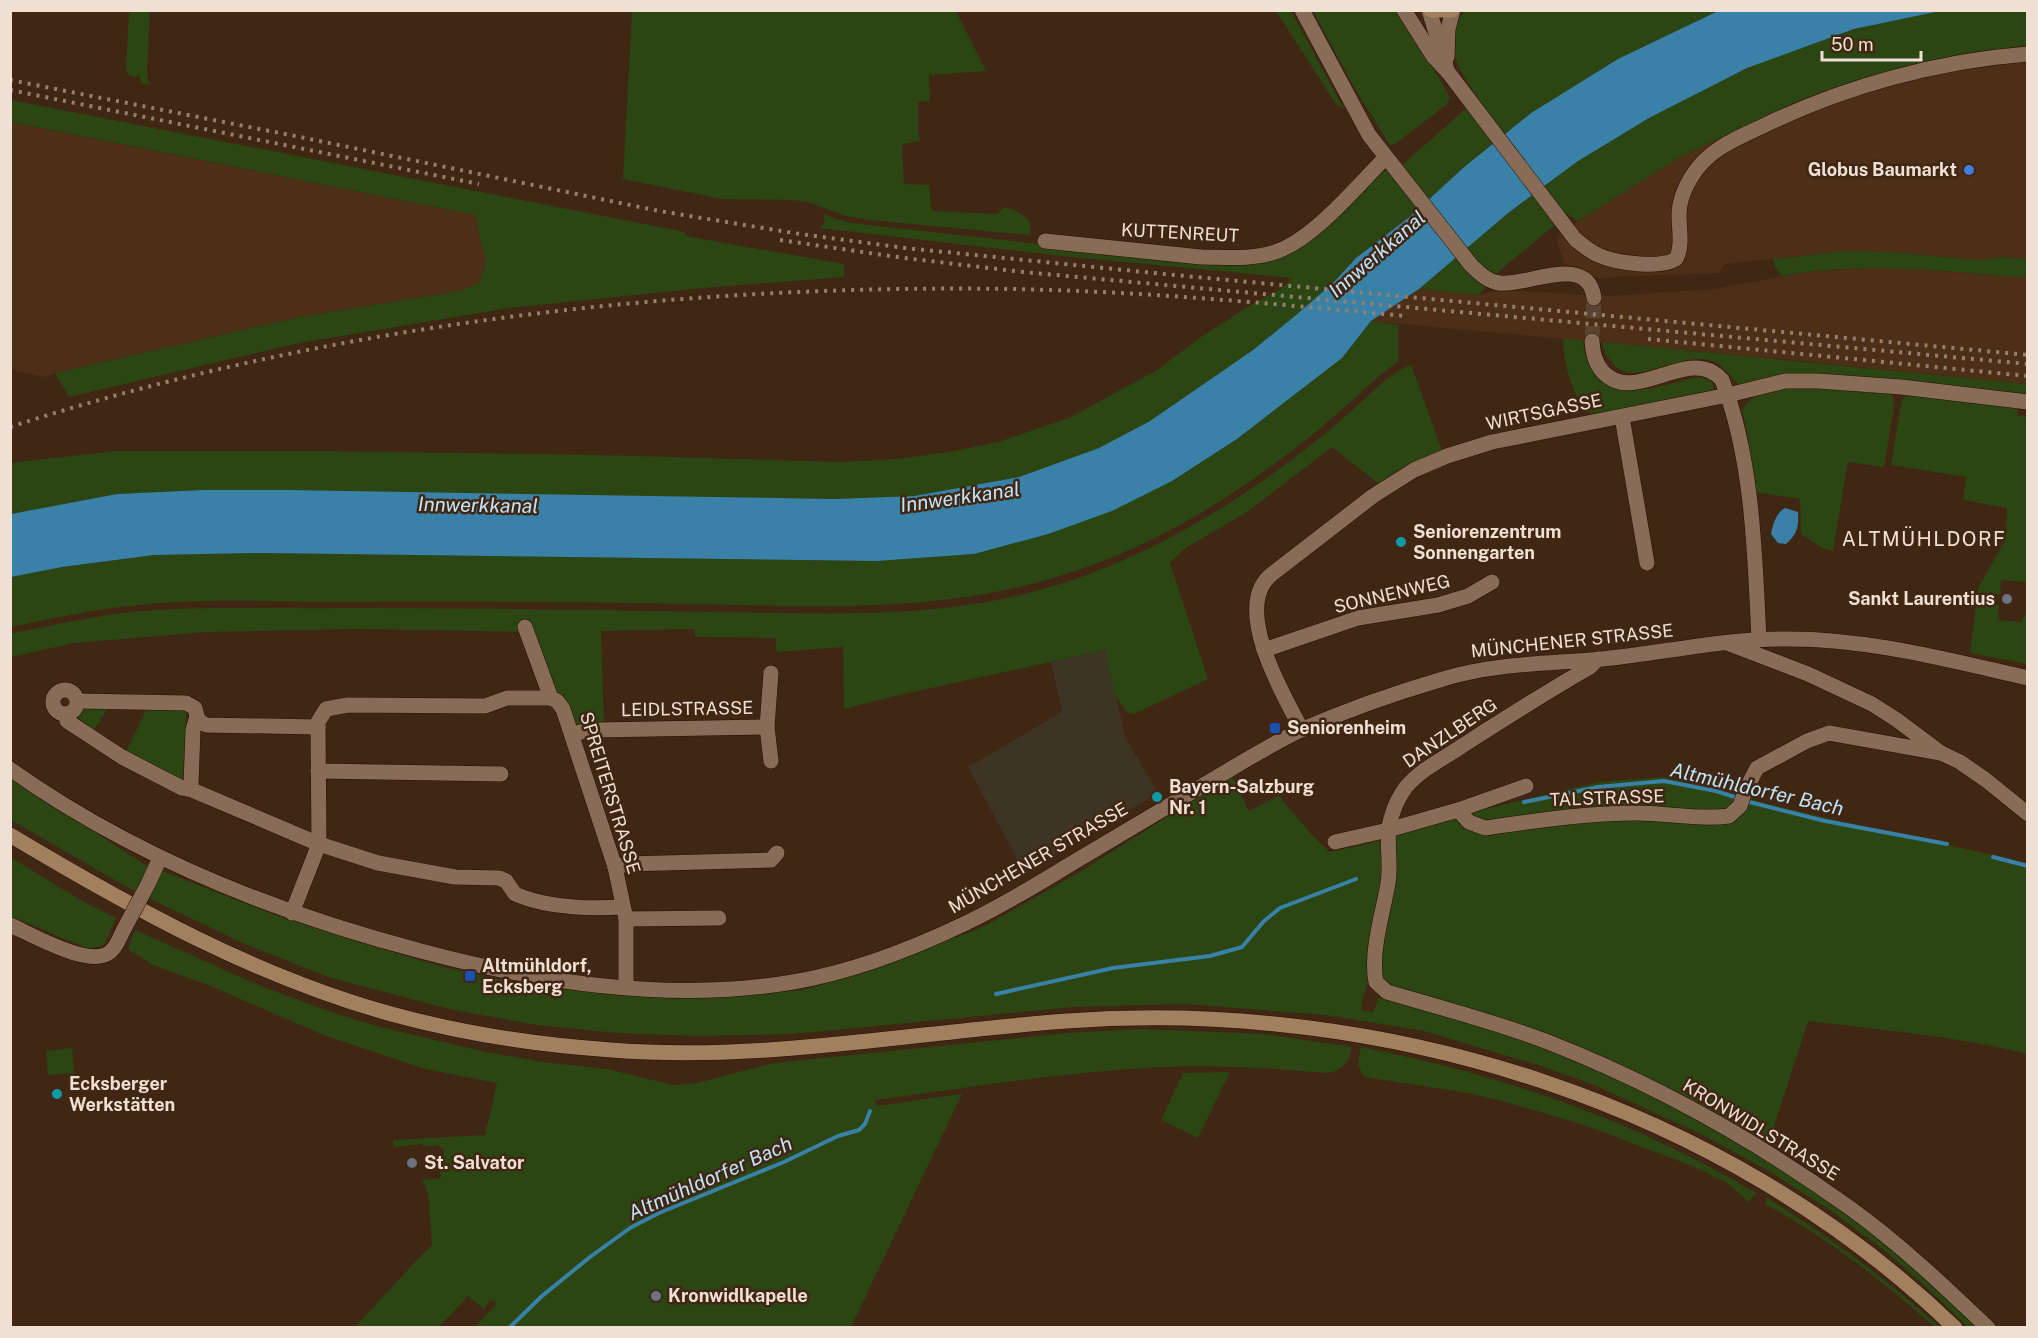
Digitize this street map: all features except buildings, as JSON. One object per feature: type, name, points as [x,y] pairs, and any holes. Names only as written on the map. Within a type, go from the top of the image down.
[{"type":"main road","points":[[1430,10],[1452,10]]},
{"type":"main road","points":[[10,836],[93,885],[237,958],[314,989],[395,1015],[469,1032],[543,1043],[650,1052],[738,1052],[803,1048],[1065,1021],[1183,1018],[1258,1022],[1331,1030],[1388,1039],[1452,1054],[1531,1077],[1619,1110],[1746,1172],[1868,1251],[1901,1277],[1955,1328]]},
{"type":"street","points":[[1302,10],[1369,135],[1471,265],[1486,278],[1497,283],[1512,283],[1557,274],[1576,274],[1591,285],[1594,298]]},
{"type":"street","points":[[1404,10],[1433,56],[1448,72],[1575,239],[1599,255],[1617,261],[1635,263],[1674,261],[1678,257],[1681,199],[1692,175],[1716,150],[1776,120],[1859,88],[1954,63],[2028,54]]},
{"type":"street","points":[[1430,10],[1448,72]]},
{"type":"street","points":[[1448,72],[1448,29],[1452,10]]},
{"type":"street","name":"KUTTENREUT","points":[[1045,241],[1201,257],[1274,253],[1309,233],[1386,157]]},
{"type":"street","points":[[1592,341],[1597,363],[1617,382],[1640,381],[1697,367],[1716,373],[1722,380],[1739,438],[1747,485],[1755,552],[1759,640]]},
{"type":"street","name":"WIRTSGASSE","points":[[1302,730],[1277,683],[1264,650],[1256,606],[1257,596],[1267,578],[1373,496],[1414,470],[1469,449],[1577,424],[1728,395],[1773,383],[1818,381],[1901,387],[2028,402]]},
{"type":"street","points":[[1622,417],[1647,563]]},
{"type":"street","name":"SONNENWEG","points":[[1264,650],[1358,618],[1448,602],[1468,596],[1492,582]]},
{"type":"street","name":"SPREITERSTRASSE","points":[[525,627],[551,698],[561,705],[615,867],[625,913],[626,987]]},
{"type":"street","name":"MÜNCHENER STRASSE","points":[[10,769],[112,833],[160,858],[292,913],[366,937],[488,968],[545,978],[626,987],[695,990],[780,984],[829,974],[896,952],[962,925],[1003,905],[1240,764],[1302,730],[1391,695],[1463,673],[1496,667],[1598,659],[1759,640],[1826,640],[1868,645],[2028,678]]},
{"type":"street","name":"TALSTRASSE","points":[[1727,643],[1808,674],[1872,704],[1941,753],[1960,762],[2028,814]]},
{"type":"street","name":"DANZLBERG","points":[[1379,986],[1376,982],[1374,968],[1390,873],[1388,830],[1402,794],[1421,774],[1496,723],[1590,667],[1598,659]]},
{"type":"street","name":"LEIDLSTRASSE","points":[[771,673],[767,728],[771,761]]},
{"type":"street","points":[[63,690],[71,691],[78,701],[73,712],[66,714],[58,712],[53,702],[56,694],[63,690]]},
{"type":"street","points":[[292,913],[319,844],[318,722],[326,709],[338,706],[485,706],[507,698],[551,698]]},
{"type":"street","points":[[78,701],[186,703],[195,708],[201,723],[206,725],[318,727]]},
{"type":"street","points":[[66,714],[67,721],[122,758],[182,789],[192,790],[319,844],[378,863],[417,872],[455,877],[498,878],[506,881],[515,894],[549,903],[625,913],[720,918]]},
{"type":"street","points":[[192,790],[192,730],[197,716]]},
{"type":"street","name":"LEIDLSTRASSE","points":[[573,737],[580,732],[596,730],[767,728]]},
{"type":"street","name":"TALSTRASSE","points":[[1458,810],[1468,822],[1485,828],[1604,814],[1638,813],[1722,817],[1733,814],[1740,806],[1757,768],[1762,764],[1807,741],[1829,733],[1941,753]]},
{"type":"street","points":[[318,771],[501,774]]},
{"type":"street","name":"TALSTRASSE","points":[[1335,842],[1458,810],[1526,786]]},
{"type":"street","points":[[615,867],[628,864],[771,860],[777,853]]},
{"type":"street","points":[[10,925],[69,951],[101,957],[112,951],[160,858]]},
{"type":"street","name":"KRONWIDLSTRASSE","points":[[1379,986],[1387,992],[1549,1042],[1665,1095],[1716,1122],[1794,1170],[1851,1209],[1931,1274],[1988,1328]]},
{"type":"shaded area","points":[[2027,45],[2027,259],[2003,257],[1981,260],[1846,251],[1725,264],[1719,273],[1602,279],[1578,267],[1564,264],[1556,238],[1578,221],[1680,157],[1726,135],[1798,101],[1835,87],[1930,60]]},
{"type":"shaded area","points":[[10,122],[475,215],[486,261],[480,283],[460,291],[300,317],[45,377],[11,370]]},
{"type":"shaded area","points":[[1888,267],[2027,278],[2027,384],[1371,321],[1419,289],[1479,295],[1498,290],[1611,296],[1714,289],[1805,272]]},
{"type":"shaded area","points":[[1105,650],[1126,739],[1158,793],[1032,868],[1020,864],[968,767],[1062,712],[1051,662]]},
{"type":"green space","points":[[1940,10],[2027,11],[2027,45],[1930,60],[1836,87],[1798,101],[1680,157],[1578,221],[1566,213],[1561,220],[1499,271],[1479,295],[1419,289],[1557,176],[1662,110],[1706,87],[1798,48],[1892,20]]},
{"type":"green space","points":[[129,11],[150,11],[147,72],[148,81],[152,85],[141,83],[140,75],[133,77],[128,75],[126,69]]},
{"type":"green space","points":[[632,11],[956,11],[986,71],[929,75],[930,101],[918,102],[920,141],[902,144],[904,184],[929,185],[932,211],[997,214],[1005,207],[1020,213],[1030,224],[1029,235],[869,220],[846,216],[808,202],[722,199],[623,179]]},
{"type":"green space","points":[[1276,11],[1291,11],[1344,109],[1336,104]]},
{"type":"green space","points":[[1313,11],[1396,11],[1407,20],[1450,98],[1446,105],[1395,144],[1390,145],[1354,87]]},
{"type":"green space","points":[[1465,11],[1718,11],[1618,59],[1531,113],[1463,168],[1412,215],[1356,258],[1333,283],[1253,350],[1150,421],[1099,448],[1019,477],[914,496],[834,499],[203,490],[117,494],[11,514],[10,463],[115,451],[601,455],[843,462],[896,459],[949,452],[998,442],[1069,418],[1157,370],[1201,337],[1282,288],[1292,278],[1062,256],[820,228],[824,221],[822,214],[850,223],[1139,255],[1273,256],[1380,170],[1393,173],[1478,98],[1459,67],[1453,45],[1454,33]]},
{"type":"green space","points":[[11,100],[685,232],[685,236],[844,264],[844,277],[703,288],[509,308],[299,343],[69,397],[55,373],[300,317],[460,291],[480,283],[486,261],[475,215],[11,122]]},
{"type":"green space","points":[[1846,251],[1981,260],[2003,257],[2027,259],[2027,278],[1935,270],[1873,268],[1812,271],[1781,276],[1775,268],[1773,259]]},
{"type":"green space","points":[[1371,321],[1398,325],[1398,362],[1312,435],[1260,475],[1177,527],[1118,555],[1039,582],[990,593],[941,600],[842,606],[517,602],[190,602],[107,609],[11,627],[10,577],[62,567],[154,555],[262,553],[877,561],[974,554],[1112,511],[1172,481],[1237,439],[1342,358]]},
{"type":"green space","points":[[1563,339],[1583,340],[1586,359],[1593,371],[1606,384],[1617,388],[1631,390],[1659,387],[1699,377],[1713,383],[1713,390],[1600,413],[1586,412],[1569,377]]},
{"type":"green space","points":[[1602,342],[2027,384],[2027,397],[1850,378],[1741,386],[1716,362],[1704,359],[1692,359],[1653,370],[1628,372],[1618,368],[1609,359]]},
{"type":"green space","points":[[1411,365],[1442,450],[1380,485],[1332,447],[1247,512],[1184,549],[1170,563],[1208,679],[1134,714],[1126,712],[1115,695],[1105,650],[844,709],[843,647],[777,652],[775,638],[695,637],[694,629],[601,631],[604,725],[592,726],[575,724],[566,715],[549,680],[534,632],[357,629],[207,632],[74,643],[11,657],[10,634],[92,618],[166,609],[387,608],[866,613],[982,603],[1020,595],[1098,571],[1171,537],[1207,517],[1275,472],[1323,435],[1388,378]]},
{"type":"green space","points":[[1796,386],[1885,391],[1893,396],[1894,406],[1884,467],[1848,462],[1833,551],[1822,548],[1801,534],[1800,499],[1755,492],[1742,410],[1753,398],[1765,391]]},
{"type":"green space","points":[[1910,393],[2017,404],[2017,415],[2027,417],[2027,582],[2001,580],[2000,594],[1988,593],[1987,604],[1999,605],[1998,620],[2022,622],[2024,615],[2027,615],[2027,664],[1970,653],[1978,588],[2006,539],[2007,508],[1963,500],[1966,477],[1891,465],[1901,403]]},
{"type":"green space","points":[[148,706],[186,712],[186,783],[125,754]]},
{"type":"green space","points":[[84,708],[107,709],[92,733],[75,719]]},
{"type":"green space","points":[[1232,776],[1249,811],[1279,796],[1330,852],[1380,841],[1385,854],[1371,976],[1363,996],[1361,1010],[1373,1013],[1378,999],[1383,996],[1512,1033],[1613,1075],[1732,1136],[1886,1239],[1982,1327],[1968,1327],[1880,1247],[1830,1210],[1767,1170],[1703,1135],[1594,1085],[1538,1065],[1424,1031],[1326,1015],[1185,1004],[1073,1007],[793,1034],[699,1036],[616,1033],[537,1025],[449,1009],[328,977],[245,944],[134,891],[11,820],[11,777],[142,863],[275,915],[349,939],[443,967],[514,982],[634,996],[711,997],[802,990],[866,972],[985,926],[1078,873]]},
{"type":"green space","points":[[1664,777],[1739,796],[1736,805],[1718,813],[1482,825],[1468,813],[1599,782]]},
{"type":"green space","points":[[1746,798],[2027,863],[2027,1054],[1946,1038],[1808,1021],[1767,1148],[1709,1114],[1382,983],[1377,961],[1393,838],[1403,832],[1459,816],[1465,825],[1579,819],[1720,821]]},
{"type":"green space","points":[[10,857],[82,901],[116,918],[104,945],[89,949],[11,916]]},
{"type":"green space","points":[[135,930],[258,985],[334,1013],[381,1027],[481,1051],[543,1062],[607,1069],[673,1085],[697,1083],[774,1063],[1067,1033],[1141,1029],[1265,1034],[1352,1047],[1350,1057],[1345,1064],[1338,1070],[1328,1073],[1192,1066],[1112,1070],[875,1100],[876,1106],[962,1094],[851,1327],[475,1327],[497,1303],[491,1300],[484,1309],[468,1296],[439,1327],[355,1327],[432,1245],[428,1192],[422,1180],[441,1178],[439,1166],[445,1160],[443,1149],[437,1145],[423,1147],[423,1144],[394,1147],[393,1140],[485,1135],[497,1083],[425,1069],[321,1034],[213,987],[153,965],[128,949]]},
{"type":"green space","points":[[1361,1047],[1465,1071],[1565,1103],[1662,1143],[1756,1193],[1749,1202],[1727,1183],[1695,1167],[1584,1125],[1468,1093],[1365,1077],[1358,1063]]},
{"type":"green space","points":[[72,1048],[75,1076],[69,1077],[68,1073],[48,1075],[46,1051]]},
{"type":"green space","points":[[1230,1072],[1198,1138],[1161,1120],[1183,1073]]},
{"type":"green space","points":[[1767,1198],[1813,1227],[1856,1259],[1940,1327],[1935,1327],[1832,1245],[1765,1204]]},
{"type":"water","name":"Innwerkkanal","points":[[1718,11],[1940,11],[1854,29],[1747,68],[1649,118],[1578,161],[1507,214],[1419,289],[1371,321],[1342,358],[1237,439],[1172,481],[1112,511],[1048,534],[974,554],[877,561],[262,553],[154,555],[62,567],[11,577],[11,514],[117,494],[203,490],[288,490],[834,499],[914,496],[1019,477],[1099,448],[1150,421],[1253,350],[1333,283],[1356,258],[1412,215],[1463,168],[1531,113],[1618,59]]},
{"type":"water","points":[[1785,508],[1798,512],[1798,526],[1795,534],[1786,544],[1778,543],[1771,534],[1777,516]]},
{"type":"waterway","name":"Altmühldorfer Bach","points":[[1524,802],[1598,787],[1664,781],[1716,791],[1738,798]]},
{"type":"waterway","name":"Altmühldorfer Bach","points":[[1745,801],[1825,821],[1947,844]]},
{"type":"waterway","name":"Altmühldorfer Bach","points":[[1993,857],[2028,866]]},
{"type":"waterway","name":"Altmühldorfer Bach","points":[[996,994],[1113,968],[1210,956],[1242,947],[1264,921],[1280,908],[1356,879]]},
{"type":"waterway","name":"Altmühldorfer Bach","points":[[509,1328],[542,1296],[630,1228],[659,1213],[784,1162],[838,1136],[859,1130],[865,1124],[870,1111]]},
{"type":"tunnel","points":[[1592,341],[1594,298]]},
{"type":"railway","points":[[10,80],[659,211],[800,234],[905,248],[1164,274],[2028,355]]},
{"type":"railway","points":[[10,90],[479,184]]},
{"type":"railway","points":[[780,240],[1023,272],[2028,364]]},
{"type":"railway","points":[[10,427],[131,391],[254,361],[379,337],[505,318],[631,303],[758,294],[885,289],[1010,289],[1158,295],[1406,316]]},
{"type":"railway","points":[[1648,339],[2028,376]]},
{"type":"place","name":"Globus Baumarkt","points":[[1969,170]]},
{"type":"place","name":"Seniorenzentrum Sonnengarten","points":[[1401,542]]},
{"type":"place","name":"Sankt Laurentius","points":[[2007,599]]},
{"type":"place","name":"Seniorenheim","points":[[1275,728]]},
{"type":"place","name":"Bayern-Salzburg Nr. 1","points":[[1157,797]]},
{"type":"place","name":"Altmühldorf, Ecksberg","points":[[470,976]]},
{"type":"place","name":"Ecksberger Werkstätten","points":[[57,1094]]},
{"type":"place","name":"St. Salvator","points":[[412,1163]]},
{"type":"place","name":"Kronwidlkapelle","points":[[656,1296]]},
{"type":"district","name":"ALTMÜHLDORF","points":[[1924,539]]}]
